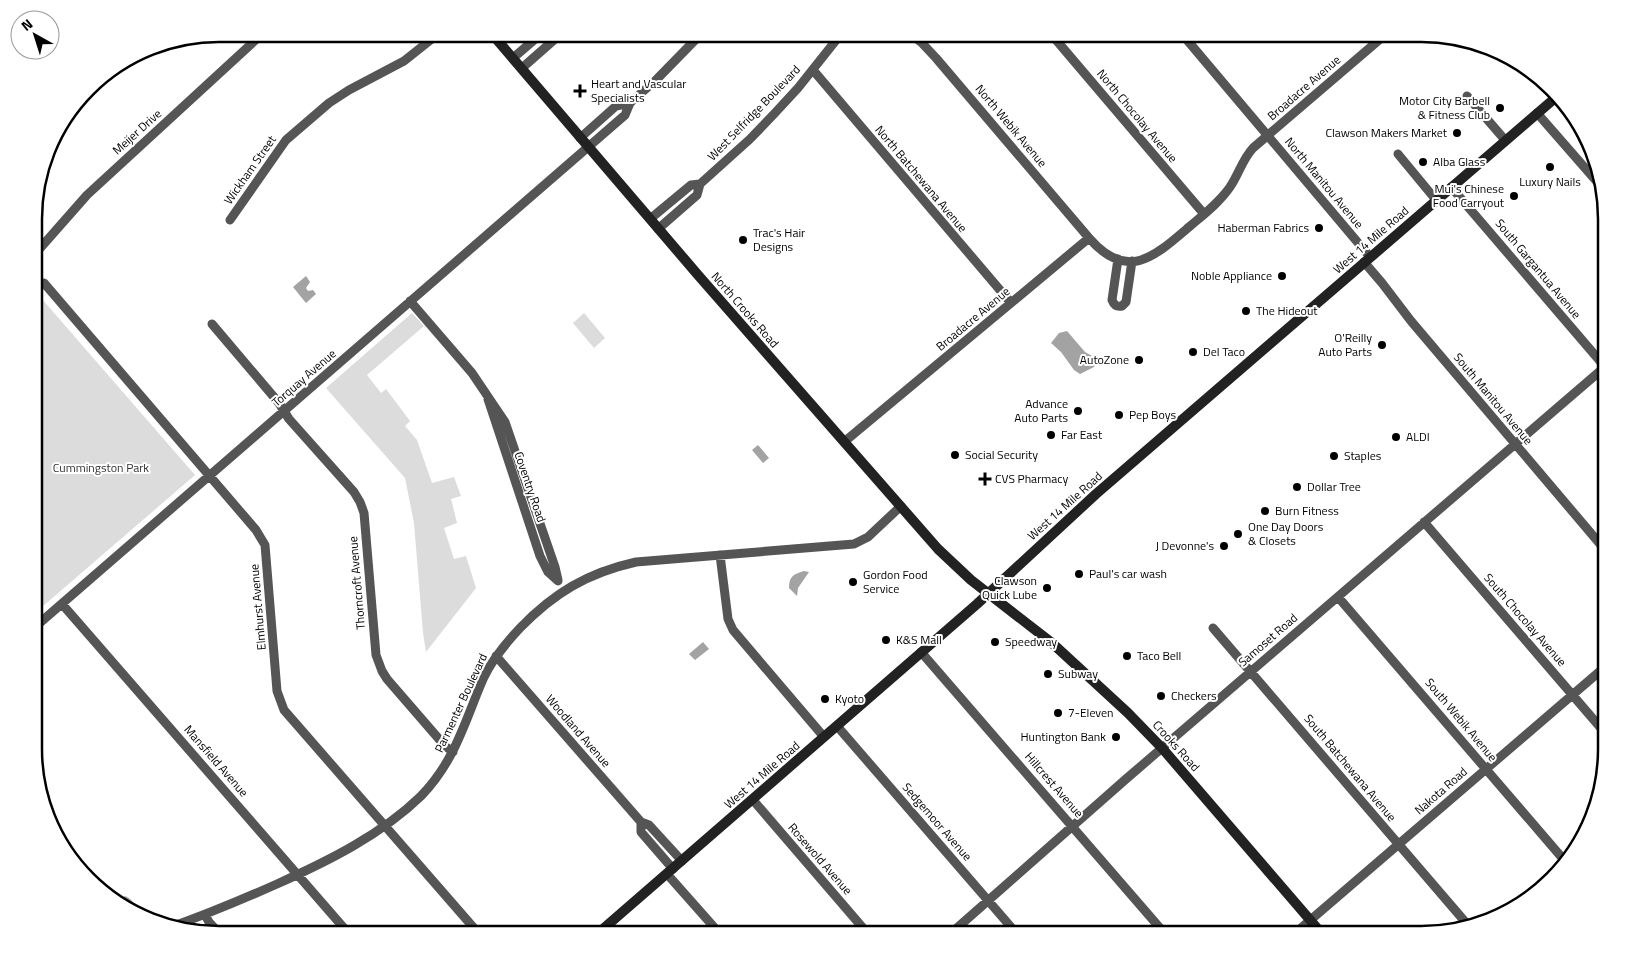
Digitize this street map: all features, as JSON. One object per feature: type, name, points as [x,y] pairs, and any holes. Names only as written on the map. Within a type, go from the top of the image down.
[{"type":"main road","name":"North Crooks Road","points":[[500,43],[658,229],[938,549],[958,569],[989,593]]},
{"type":"main road","name":"West 14 Mile Road","points":[[607,926],[989,593],[1096,494],[1552,101]]},
{"type":"main road","name":"Crooks Road","points":[[989,593],[1052,643],[1112,697],[1146,731],[1315,926]]},
{"type":"street","name":"West Selfridge Boulevard","points":[[658,229],[697,196],[700,184],[750,139],[834,42]]},
{"type":"street","name":"North Webik Avenue","points":[[921,42],[1089,238]]},
{"type":"street","name":"North Chocolay Avenue","points":[[1058,42],[1204,214]]},
{"type":"street","name":"North Manitou Avenue","points":[[1189,42],[1367,259]]},
{"type":"street","name":"Broadacre Avenue","points":[[1132,262],[1160,252],[1219,201],[1230,188],[1248,154],[1267,135],[1377,42]]},
{"type":"street","name":"Meijer Drive","points":[[42,246],[87,195],[252,43]]},
{"type":"street","name":"Wickham Street","points":[[230,220],[280,145],[340,95],[404,61],[427,43]]},
{"type":"street","points":[[513,58],[531,43]]},
{"type":"street","points":[[522,68],[550,43]]},
{"type":"street","points":[[580,138],[616,106],[630,103],[658,79],[694,43]]},
{"type":"street","name":"North Batchewana Avenue","points":[[812,70],[1011,303]]},
{"type":"street","points":[[1467,96],[1505,140]]},
{"type":"street","name":"Torquay Avenue","points":[[42,621],[589,147],[625,115],[630,103]]},
{"type":"street","points":[[1537,113],[1591,175]]},
{"type":"street","points":[[1398,154],[1436,200]]},
{"type":"street","name":"West Selfridge Boulevard","points":[[650,219],[691,185],[700,184]]},
{"type":"street","name":"South Gargantua Avenue","points":[[1451,187],[1597,357]]},
{"type":"street","points":[[1089,238],[1105,254],[1132,262],[1126,302],[1122,306],[1114,305],[1112,300],[1118,259]]},
{"type":"street","name":"Broadacre Avenue","points":[[844,442],[1089,238]]},
{"type":"street","name":"South Manitou Avenue","points":[[1367,259],[1410,321],[1598,541]]},
{"type":"street","name":"Elmhurst Avenue","points":[[44,283],[256,530],[265,545],[277,690],[281,704],[289,716],[472,926]]},
{"type":"street","name":"Coventry Road","points":[[410,302],[472,373],[505,422],[558,580],[564,590]]},
{"type":"street","name":"Thorncroft Avenue","points":[[212,324],[279,403],[289,419],[354,492],[363,507],[376,655],[387,679],[444,746],[453,752]]},
{"type":"street","name":"Samoset Road","points":[[959,926],[1162,748],[1597,374]]},
{"type":"street","name":"Parmenter Boulevard","points":[[183,922],[328,860],[384,826],[424,792],[443,768],[462,735],[485,675],[496,656],[509,639],[535,612],[564,590],[592,575],[628,564],[652,560],[854,544],[868,537],[901,506]]},
{"type":"street","name":"South Chocolay Avenue","points":[[1424,522],[1598,725]]},
{"type":"street","points":[[720,555],[728,619],[733,630],[824,737]]},
{"type":"street","name":"South Webik Avenue","points":[[1338,597],[1561,857]]},
{"type":"street","name":"Mansfield Avenue","points":[[62,604],[342,926]]},
{"type":"street","name":"South Batchewana Avenue","points":[[1213,628],[1464,921]]},
{"type":"street","name":"Hillcrest Avenue","points":[[921,652],[1158,926]]},
{"type":"street","name":"Woodland Avenue","points":[[496,656],[641,822],[649,825],[682,861]]},
{"type":"street","name":"Nakota Road","points":[[1303,926],[1598,673]]},
{"type":"street","name":"Sedgemoor Avenue","points":[[838,726],[1010,926]]},
{"type":"street","name":"Rosewold Avenue","points":[[752,800],[862,926]]},
{"type":"street","name":"Woodland Avenue","points":[[641,822],[641,832],[670,872],[714,926]]},
{"type":"street","points":[[205,914],[213,926]]},
{"type":"green space","name":"Cummingston Park","points":[[42,299],[195,475],[42,607]]},
{"type":"green space","points":[[412,313],[424,326],[367,375],[381,393],[386,389],[410,421],[405,426],[417,440],[432,483],[454,477],[461,496],[451,499],[457,523],[444,528],[454,559],[466,556],[476,588],[426,652],[414,523],[405,478],[326,388]]},
{"type":"green space","points":[[584,313],[605,338],[594,348],[573,323]]},
{"type":"shaded area","points":[[306,276],[310,282],[306,288],[308,291],[313,290],[316,294],[306,303],[293,287]]},
{"type":"shaded area","points":[[1067,331],[1085,352],[1097,362],[1094,367],[1080,374],[1074,370],[1061,352],[1051,343],[1059,333]]},
{"type":"shaded area","points":[[758,445],[769,458],[763,463],[752,450]]},
{"type":"shaded area","points":[[804,571],[809,572],[798,588],[797,596],[789,588],[790,581],[794,575]]},
{"type":"shaded area","points":[[703,642],[709,649],[695,660],[689,654]]},
{"type":"shaded area","points":[[125,896],[135,905],[131,903],[122,898]]},
{"type":"place","name":"Heart and Vascular Specialists","points":[[580,91]]},
{"type":"place","name":"Motor City Barbell & Fitness Club","points":[[1500,108]]},
{"type":"place","name":"Clawson Makers Market","points":[[1457,133]]},
{"type":"place","name":"Alba Glass","points":[[1423,162]]},
{"type":"place","name":"Luxury Nails","points":[[1550,167]]},
{"type":"place","name":"Mui's Chinese Food Carryout","points":[[1514,196]]},
{"type":"place","name":"Haberman Fabrics","points":[[1319,228]]},
{"type":"place","name":"Trac's Hair Designs","points":[[743,240]]},
{"type":"place","name":"Noble Appliance","points":[[1282,276]]},
{"type":"place","name":"The Hideout","points":[[1246,311]]},
{"type":"place","name":"O'Reilly Auto Parts","points":[[1382,345]]},
{"type":"place","name":"Del Taco","points":[[1193,352]]},
{"type":"place","name":"AutoZone","points":[[1139,360]]},
{"type":"place","name":"Advance Auto Parts","points":[[1078,411]]},
{"type":"place","name":"Pep Boys","points":[[1119,415]]},
{"type":"place","name":"Far East","points":[[1051,435]]},
{"type":"place","name":"ALDI","points":[[1396,437]]},
{"type":"place","name":"Social Security","points":[[955,455]]},
{"type":"place","name":"Staples","points":[[1334,456]]},
{"type":"place","name":"CVS Pharmacy","points":[[985,479]]},
{"type":"place","name":"Dollar Tree","points":[[1297,487]]},
{"type":"place","name":"Burn Fitness","points":[[1265,511]]},
{"type":"place","name":"One Day Doors & Closets","points":[[1238,534]]},
{"type":"place","name":"J Devonne's","points":[[1224,546]]},
{"type":"place","name":"Paul's car wash","points":[[1079,574]]},
{"type":"place","name":"Gordon Food Service","points":[[853,582]]},
{"type":"place","name":"Clawson Quick Lube","points":[[1047,588]]},
{"type":"place","name":"K&S Mall","points":[[886,640]]},
{"type":"place","name":"Speedway","points":[[995,642]]},
{"type":"place","name":"Taco Bell","points":[[1127,656]]},
{"type":"place","name":"Subway","points":[[1048,674]]},
{"type":"place","name":"Checkers","points":[[1161,696]]},
{"type":"place","name":"Kyoto","points":[[825,699]]},
{"type":"place","name":"7-Eleven","points":[[1058,713]]},
{"type":"place","name":"Huntington Bank","points":[[1116,737]]}]
